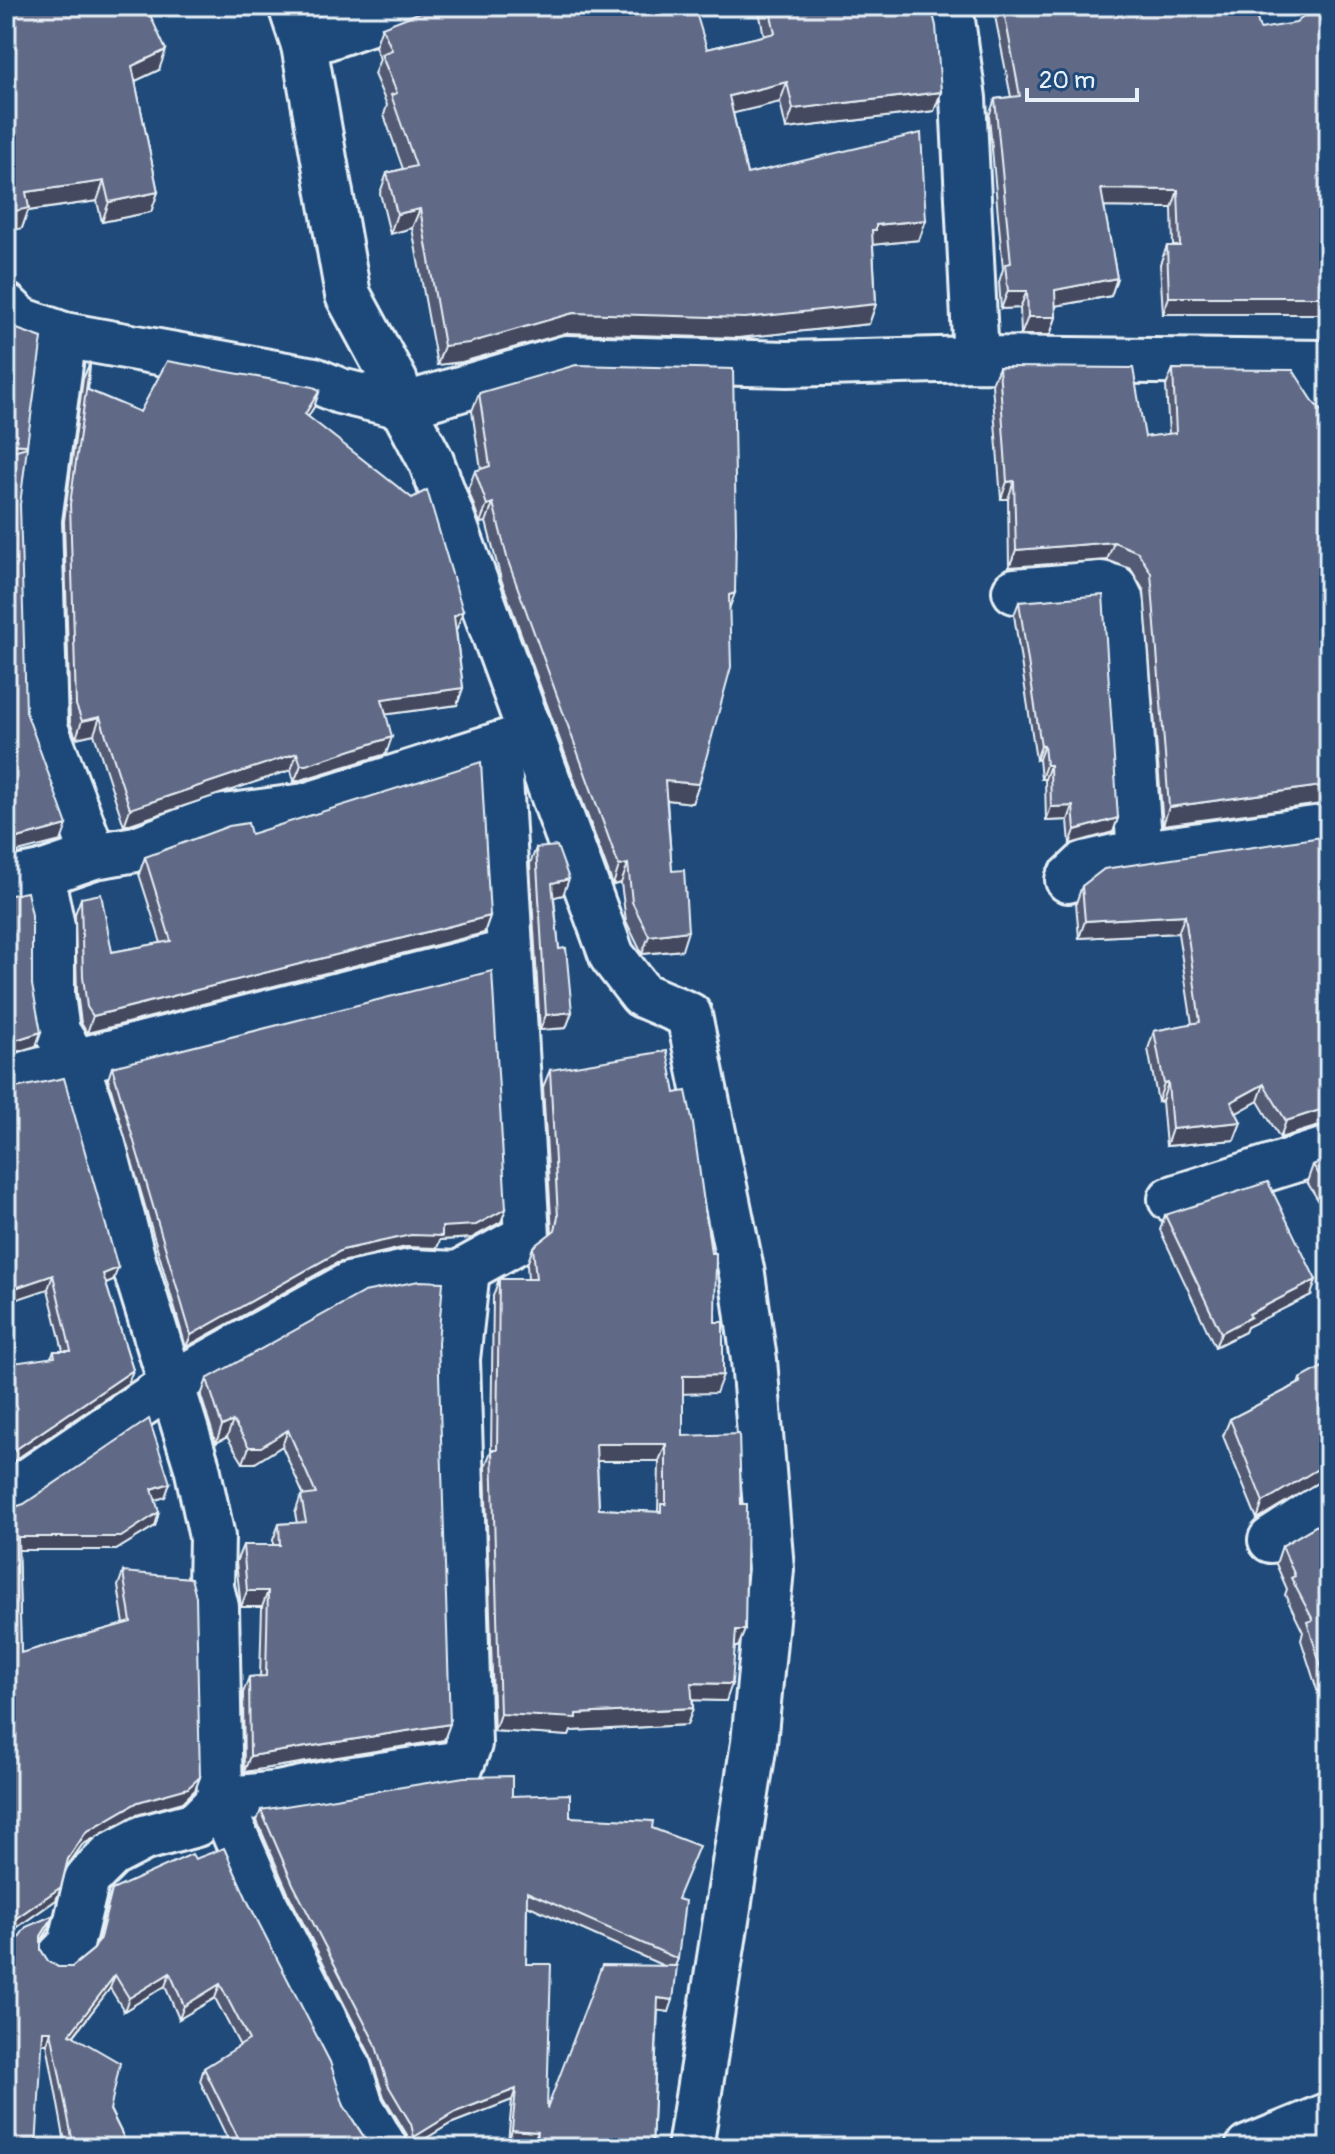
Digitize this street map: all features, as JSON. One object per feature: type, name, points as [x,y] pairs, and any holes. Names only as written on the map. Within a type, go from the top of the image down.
[{"type":"street","points":[[417,6],[298,26],[348,295],[395,382],[402,406],[431,461],[515,739],[612,956],[642,995],[689,1015],[742,1274],[754,1360],[771,1569],[754,1743],[690,2148]]},
{"type":"street","points":[[950,6],[963,98],[976,359]]},
{"type":"street","points":[[6,306],[21,320],[64,335],[314,380],[340,391],[402,406],[566,358],[787,364],[976,359],[1315,364],[1329,408]]},
{"type":"street","points":[[64,335],[39,520],[45,727],[94,856]]},
{"type":"street","points":[[1015,591],[1101,584],[1115,588],[1122,602],[1140,854]]},
{"type":"street","points":[[385,2148],[361,2107],[348,2066],[266,1906],[220,1800],[216,1607],[211,1587],[212,1537],[197,1467],[133,1260],[103,1144],[75,1060],[57,1032],[52,995],[52,926],[24,877],[94,856],[136,849],[217,818],[305,806],[515,739]]},
{"type":"street","points":[[6,1496],[171,1384],[349,1285],[411,1272],[458,1274],[527,1236],[510,952],[515,739]]},
{"type":"street","points":[[1068,880],[1085,864],[1329,827]]},
{"type":"street","points":[[6,1079],[276,1014],[510,952]]},
{"type":"street","points":[[1171,1199],[1329,1149]]},
{"type":"street","points":[[60,1956],[71,1945],[87,1879],[103,1863],[144,1838],[196,1824],[220,1800],[278,1794],[340,1781],[462,1763],[469,1744],[457,1359],[467,1270]]},
{"type":"street","points":[[1271,1540],[1329,1502]]},
{"type":"street","points":[[1248,2148],[1329,2115]]},
{"type":"building","points":[[6,6],[146,6],[166,50],[132,66],[158,192],[109,202],[104,181],[26,192],[29,208],[6,213]]},
{"type":"building","points":[[436,6],[694,6],[707,49],[775,33],[769,6],[931,6],[936,26],[941,92],[793,109],[787,82],[729,96],[747,174],[921,133],[926,220],[876,225],[876,230],[872,230],[876,304],[745,318],[573,313],[469,343],[444,346],[420,209],[397,214],[387,173],[416,166],[391,95],[397,93],[381,54],[392,50],[382,27]]},
{"type":"building","points":[[1003,6],[1253,6],[1260,29],[1296,23],[1316,6],[1329,6],[1329,297],[1169,297],[1167,246],[1180,246],[1178,190],[1101,189],[1117,278],[1055,290],[1056,317],[1028,317],[1027,291],[1008,291],[1005,264],[1011,263],[995,99],[1020,96]]},
{"type":"building","points":[[6,320],[17,329],[42,338],[27,445],[6,444]]},
{"type":"building","points":[[167,361],[320,390],[305,414],[412,498],[427,490],[463,611],[454,616],[463,688],[382,699],[392,737],[306,765],[301,765],[297,753],[130,809],[100,717],[82,721],[76,705],[70,504],[90,362],[88,390],[140,412]]},
{"type":"building","points":[[576,365],[733,369],[736,532],[735,593],[729,595],[731,667],[699,784],[665,781],[672,871],[684,870],[688,931],[649,936],[632,902],[628,864],[619,866],[508,561],[493,503],[487,505],[475,471],[490,466],[479,393]]},
{"type":"building","points":[[999,367],[1133,368],[1145,437],[1176,433],[1173,369],[1293,370],[1315,404],[1329,414],[1329,785],[1169,807],[1151,573],[1138,552],[1114,542],[1016,550],[1014,481],[1007,482]]},
{"type":"building","points":[[27,447],[20,505],[26,712],[67,825],[6,841],[6,453]]},
{"type":"building","points":[[1103,595],[1118,818],[1075,830],[1073,806],[1051,807],[1050,765],[1046,765],[1044,745],[1041,746],[1019,602]]},
{"type":"building","points":[[481,762],[490,916],[93,1016],[87,1007],[81,898],[101,894],[112,952],[171,941],[145,857],[229,826],[248,823],[251,834]]},
{"type":"building","points":[[1329,836],[1329,1107],[1286,1121],[1264,1084],[1231,1102],[1241,1122],[1172,1129],[1168,1083],[1164,1084],[1154,1031],[1200,1022],[1185,915],[1085,921],[1082,886],[1104,869]]},
{"type":"building","points":[[557,846],[569,879],[552,883],[559,949],[566,948],[572,1012],[546,1015],[536,848]]},
{"type":"building","points":[[27,892],[32,915],[32,985],[41,1032],[6,1043],[6,896]]},
{"type":"building","points":[[492,971],[506,1209],[476,1225],[442,1227],[442,1236],[411,1235],[342,1250],[191,1335],[112,1067]]},
{"type":"building","points":[[667,1051],[675,1093],[686,1091],[711,1253],[716,1253],[715,1322],[723,1322],[723,1375],[683,1376],[683,1436],[739,1434],[741,1504],[747,1504],[745,1630],[736,1630],[732,1684],[691,1683],[693,1708],[576,1714],[576,1718],[500,1714],[492,1450],[497,1450],[499,1279],[536,1279],[533,1247],[555,1230],[558,1217],[550,1070]],"holes":[[[596,1444],[666,1444],[666,1504],[661,1504],[661,1512],[599,1509]]]},
{"type":"building","points":[[64,1078],[118,1268],[103,1274],[133,1370],[6,1456],[6,1364],[55,1357],[54,1351],[71,1351],[53,1275],[6,1291],[6,1090]]},
{"type":"building","points":[[1329,1158],[1329,1190],[1313,1165]]},
{"type":"building","points":[[1268,1182],[1316,1280],[1249,1314],[1251,1317],[1221,1333],[1165,1215]]},
{"type":"building","points":[[419,1281],[443,1282],[438,1343],[450,1724],[250,1756],[249,1677],[266,1676],[268,1591],[247,1591],[243,1545],[280,1545],[279,1524],[306,1522],[301,1496],[316,1494],[288,1430],[261,1447],[249,1447],[233,1421],[222,1426],[207,1379],[364,1292]]},
{"type":"building","points":[[1326,1365],[1329,1370],[1329,1462],[1263,1502],[1230,1419],[1302,1382],[1300,1379]]},
{"type":"building","points":[[149,1419],[170,1483],[152,1489],[159,1512],[121,1537],[18,1537],[21,1653],[131,1622],[123,1572],[191,1578],[196,1597],[200,1777],[188,1788],[138,1802],[86,1832],[68,1859],[61,1887],[6,1925],[6,1506],[12,1508],[24,1504]]},
{"type":"building","points":[[1329,1518],[1329,1674],[1324,1675],[1307,1622],[1313,1620],[1291,1578],[1295,1576],[1282,1546]]},
{"type":"building","points":[[512,1776],[512,1796],[570,1794],[570,1817],[653,1821],[652,1828],[699,1846],[677,1899],[685,1901],[678,1959],[527,1892],[526,1964],[551,1964],[547,2109],[602,1965],[677,1966],[673,2000],[658,1998],[652,2147],[657,2148],[536,2148],[538,2132],[512,2130],[516,2089],[455,2112],[414,2137],[411,2124],[388,2085],[375,2043],[293,1884],[261,1810],[464,1777]]},
{"type":"building","points":[[224,1848],[249,1904],[330,2062],[344,2106],[371,2148],[243,2148],[204,2068],[249,2040],[220,1984],[184,2006],[170,1973],[129,1998],[115,1975],[70,2034],[120,2063],[110,2110],[129,2148],[74,2148],[51,2031],[43,2031],[36,2148],[6,2148],[6,1972],[13,1963],[6,1956],[26,1927],[54,1915],[41,1936],[41,1950],[48,1961],[58,1967],[72,1967],[94,1949],[100,1938],[112,1890],[192,1854],[195,1859]]}]
